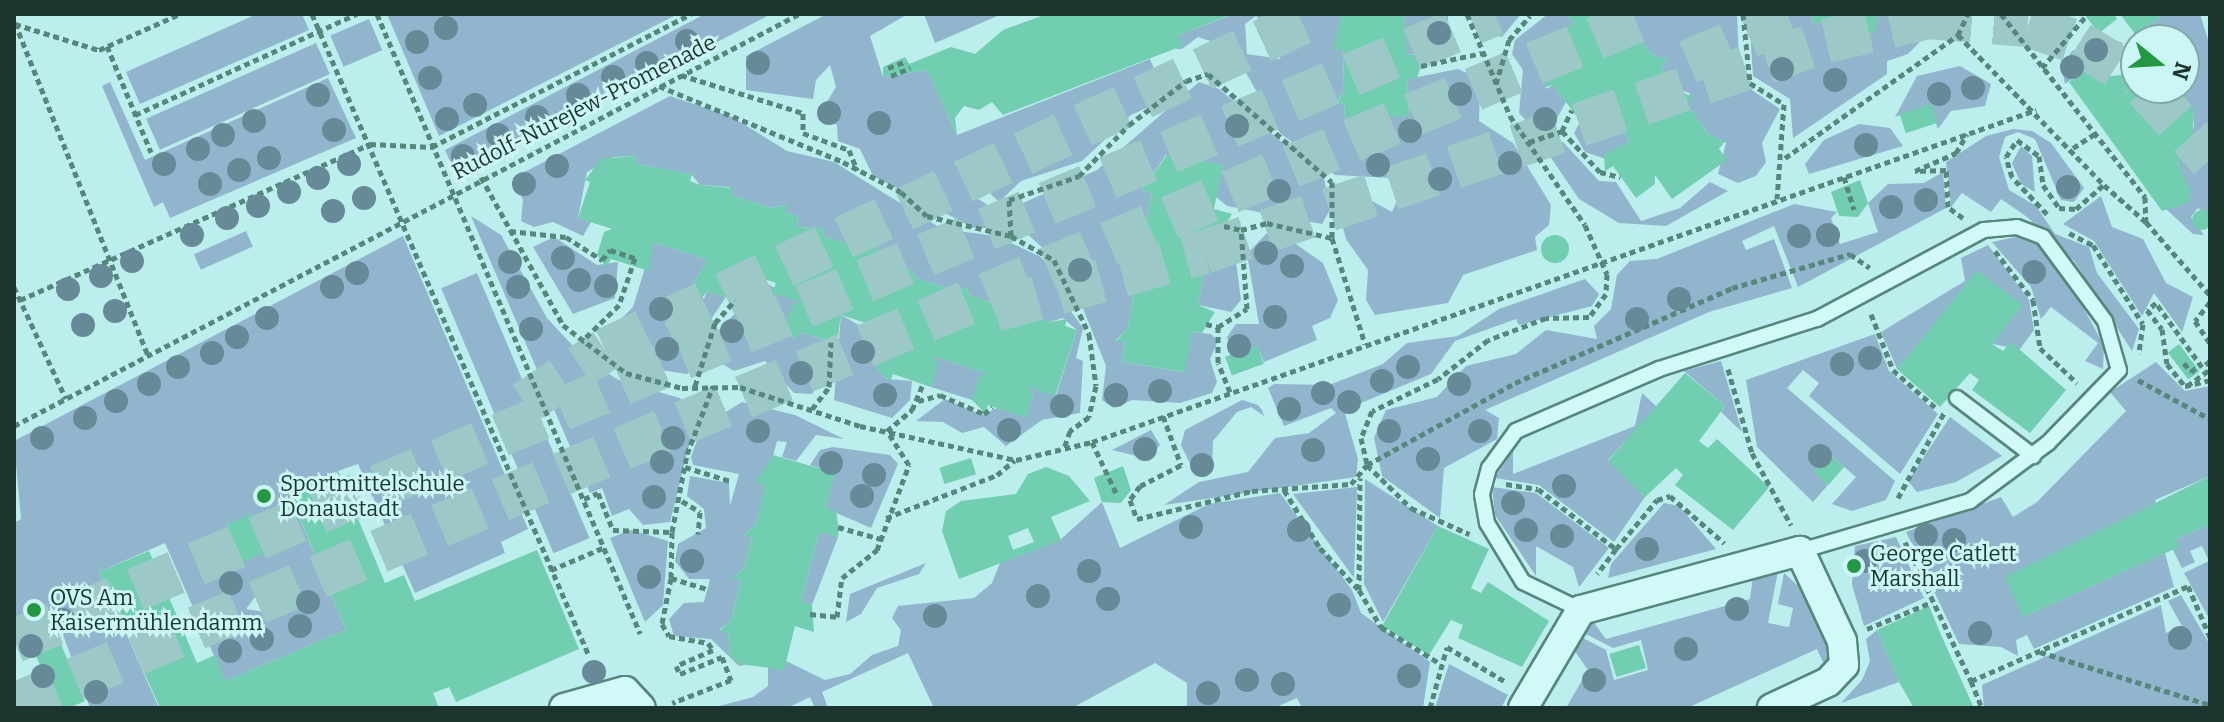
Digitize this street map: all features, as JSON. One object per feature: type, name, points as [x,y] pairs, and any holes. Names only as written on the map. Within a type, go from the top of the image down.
[{"type":"street","points":[[1520,698],[1581,610],[1800,551],[1842,641],[1844,665],[1828,682],[1772,708]]},
{"type":"street","points":[[564,708],[633,699]]},
{"type":"lane","points":[[1581,610],[1523,582],[1496,543],[1487,523],[1485,481],[1516,431],[1724,348],[1817,319],[1981,231],[2017,227],[2043,237],[2105,321],[2119,370],[2089,394],[2033,456],[1970,501],[1895,520],[1800,551]]},
{"type":"lane","points":[[1957,398],[2033,456]]},
{"type":"path","points":[[14,23],[107,46],[180,14]]},
{"type":"path","points":[[312,14],[403,218],[589,656]]},
{"type":"path","points":[[135,115],[357,14]]},
{"type":"path","points":[[377,14],[640,633]]},
{"type":"path","points":[[20,300],[370,144],[432,147],[691,14]]},
{"type":"path","name":"Rudolf-Nurejew-Promenade","points":[[14,426],[425,205],[799,14]]},
{"type":"path","points":[[1467,14],[1496,85],[1601,261],[1606,294],[1589,317],[1546,318],[1488,340],[1438,379],[1372,411],[1361,438],[1367,465],[1411,508],[1496,543]]},
{"type":"path","points":[[1743,14],[1744,70],[1750,83],[1784,104],[1785,158],[1777,200]]},
{"type":"path","points":[[1785,158],[1958,35],[1968,14]]},
{"type":"path","points":[[2001,14],[2145,197],[2146,222]]},
{"type":"path","points":[[1496,85],[1509,40],[1530,16]]},
{"type":"path","points":[[2042,68],[2086,16]]},
{"type":"path","points":[[14,23],[148,355]]},
{"type":"path","points":[[1958,35],[2073,148],[2104,185],[2146,222],[2210,295]]},
{"type":"path","points":[[107,46],[151,152]]},
{"type":"path","points":[[1421,66],[1482,53]]},
{"type":"path","points":[[888,68],[907,61]]},
{"type":"path","points":[[891,76],[910,68]]},
{"type":"path","points":[[1011,236],[1009,200],[1079,176],[1129,125],[1186,81],[1208,74],[1325,171],[1336,193],[1332,238],[1365,344]]},
{"type":"path","points":[[680,75],[803,113],[803,133],[849,150],[857,171]]},
{"type":"path","points":[[658,86],[901,192],[927,216],[1011,236],[1054,260],[1089,334],[1095,404],[1063,449]]},
{"type":"path","points":[[1529,142],[1562,131],[1572,110]]},
{"type":"path","points":[[886,518],[997,475],[1016,460],[1092,442],[2036,110]]},
{"type":"path","points":[[1562,131],[1600,172],[1620,177]]},
{"type":"path","points":[[2073,148],[2096,133]]},
{"type":"path","points":[[1967,134],[1956,153],[1915,171],[1946,170],[1948,207],[1981,231],[2033,300],[2040,348],[2089,394]]},
{"type":"path","points":[[481,177],[563,325],[581,342],[626,373],[695,387],[713,386],[887,431],[1016,460]]},
{"type":"path","points":[[1844,177],[1854,209]]},
{"type":"path","points":[[2043,185],[2066,211],[2104,185]]},
{"type":"path","points":[[1224,226],[1241,230],[1267,223],[1332,238]]},
{"type":"path","points":[[1206,324],[1218,327],[1247,309],[1241,230]]},
{"type":"path","points":[[510,231],[566,237],[602,260],[610,250],[635,258],[619,305],[581,342]]},
{"type":"path","points":[[1359,590],[1360,477],[1367,465],[1515,383],[1732,288],[1850,254],[1884,283]]},
{"type":"path","points":[[14,287],[66,399]]},
{"type":"path","points":[[1864,294],[1893,370],[1943,414],[1901,481],[1895,520],[1982,708]]},
{"type":"path","points":[[695,387],[715,323],[735,300]]},
{"type":"path","points":[[2210,302],[2195,321],[2210,343]]},
{"type":"path","points":[[2187,386],[2167,364],[2162,329],[2147,310],[2156,303],[2200,364]]},
{"type":"path","points":[[1218,327],[1218,363],[1230,392]]},
{"type":"path","points":[[811,410],[829,387],[831,342]]},
{"type":"path","points":[[1724,348],[1752,453],[1775,486],[1800,551]]},
{"type":"path","points":[[2184,363],[2191,372],[2200,364],[2210,361]]},
{"type":"path","points":[[2187,386],[2210,369]]},
{"type":"path","points":[[2119,370],[2210,419]]},
{"type":"path","points":[[2187,386],[2210,380]]},
{"type":"path","points":[[887,431],[917,401],[923,384]]},
{"type":"path","points":[[672,703],[731,680],[722,657],[680,674],[676,666],[713,650],[708,643],[669,636],[662,624],[671,578],[672,532],[682,501],[685,467],[713,386]]},
{"type":"path","points":[[917,401],[940,395],[984,414],[993,407]]},
{"type":"path","points":[[1163,416],[1181,465],[1140,486],[1130,500],[1137,519],[1232,494],[1336,488],[1360,477]]},
{"type":"path","points":[[810,614],[837,617],[842,578],[881,539],[886,518],[909,465],[887,431]]},
{"type":"path","points":[[1092,442],[1117,495]]},
{"type":"path","points":[[685,467],[730,481]]},
{"type":"path","points":[[1485,481],[1538,489],[1616,549]]},
{"type":"path","points":[[1283,490],[1320,548],[1359,590],[1381,627],[1441,664]]},
{"type":"path","points":[[584,499],[598,493],[613,530],[672,532]]},
{"type":"path","points":[[1590,582],[1657,500],[1670,496],[1733,552]]},
{"type":"path","points":[[682,501],[700,512],[698,534]]},
{"type":"path","points":[[838,527],[881,539]]},
{"type":"path","points":[[551,570],[605,547]]},
{"type":"path","points":[[671,578],[708,589]]},
{"type":"path","points":[[1971,681],[2188,586],[2210,637]]},
{"type":"path","points":[[1859,632],[1932,602]]},
{"type":"path","points":[[1430,708],[1447,647],[1520,698]]},
{"type":"path","points":[[2038,652],[2210,705]]},
{"type":"shaded area","points":[[257,14],[302,14],[309,30],[140,104],[126,72]]},
{"type":"shaded area","points":[[387,14],[678,14],[439,136]]},
{"type":"shaded area","points":[[705,14],[771,14],[457,177],[445,150]]},
{"type":"shaded area","points":[[827,14],[908,14],[870,36],[883,77],[927,70],[957,135],[1150,59],[1161,86],[1177,80],[1162,101],[1131,115],[1082,161],[1021,181],[999,202],[984,187],[997,164],[974,163],[974,196],[1002,215],[992,228],[974,228],[873,176],[860,149],[838,141],[837,125],[819,115],[836,87],[830,65],[816,80],[813,99],[746,90],[746,56]]},
{"type":"shaded area","points":[[924,14],[1002,14],[935,43]]},
{"type":"shaded area","points":[[1233,14],[1342,14],[1334,49],[1343,49],[1344,91],[1336,104],[1344,104],[1345,119],[1409,115],[1407,79],[1458,69],[1473,76],[1480,89],[1479,121],[1513,143],[1551,205],[1549,225],[1535,237],[1537,250],[1463,275],[1448,303],[1375,315],[1366,300],[1368,270],[1346,239],[1337,206],[1347,187],[1392,212],[1402,190],[1393,178],[1335,175],[1280,133],[1232,48],[1198,37],[1182,49],[1176,49],[1179,35]],"holes":[[[1256,16],[1282,45],[1280,59],[1247,54],[1245,24]]]},
{"type":"shaded area","points":[[1404,14],[1448,14],[1448,51],[1407,55]]},
{"type":"shaded area","points":[[1474,14],[1521,14],[1502,37],[1490,35]]},
{"type":"shaded area","points":[[1548,14],[1566,14],[1573,23],[1555,37],[1571,60],[1545,72],[1546,89],[1553,85],[1566,102],[1551,129],[1529,124],[1519,113],[1523,70],[1512,54],[1515,40]]},
{"type":"shaded area","points":[[1634,14],[1737,14],[1740,82],[1780,109],[1762,143],[1766,162],[1756,176],[1738,183],[1718,174],[1726,143],[1709,135],[1686,103],[1690,93],[1676,89],[1661,68],[1667,60],[1651,54],[1627,21]]},
{"type":"shaded area","points":[[1749,14],[1812,14],[1811,21],[1873,34],[1878,14],[1947,14],[1908,54],[1887,61],[1887,74],[1793,138],[1790,99],[1753,76]]},
{"type":"shaded area","points":[[2165,14],[2200,14],[2210,46],[2210,216],[2198,208],[2191,217],[2204,235],[2193,234],[2166,209],[2190,198],[2178,163],[2194,126],[2193,110],[2189,104],[2200,104],[2200,24],[2150,24]]},
{"type":"shaded area","points":[[369,19],[382,50],[344,67],[330,35]]},
{"type":"shaded area","points":[[2109,38],[2120,42],[2120,45],[2065,84],[2062,69],[2072,51]]},
{"type":"shaded area","points":[[316,43],[330,74],[160,150],[146,119]]},
{"type":"shaded area","points":[[1960,66],[1991,84],[1985,106],[1951,111],[1938,129],[1930,105],[1895,117],[1917,76]]},
{"type":"shaded area","points":[[328,78],[356,138],[170,218],[163,202],[154,207],[102,86],[110,82],[145,160]]},
{"type":"shaded area","points":[[1199,82],[1219,89],[1324,178],[1330,210],[1322,224],[1227,206],[1216,197],[1223,165],[1166,155],[1142,190],[1152,193],[1144,235],[1132,243],[1142,247],[1137,277],[1125,287],[1135,289],[1127,330],[1116,340],[1125,342],[1122,362],[1184,372],[1192,332],[1211,334],[1218,341],[1210,359],[1217,382],[1212,393],[1180,403],[1132,400],[1114,408],[1102,400],[1106,366],[1068,271],[1024,231],[1018,213],[1023,203],[1097,170]]},
{"type":"shaded area","points":[[1596,93],[1630,141],[1606,159],[1585,152],[1574,133]]},
{"type":"shaded area","points":[[670,96],[732,117],[787,151],[834,162],[942,229],[996,236],[1041,257],[1068,290],[1059,295],[1083,328],[1076,358],[1083,361],[1080,413],[1042,420],[1006,446],[984,427],[962,433],[943,422],[916,421],[945,399],[982,415],[997,408],[1026,417],[1033,395],[1028,387],[1056,395],[1077,330],[1063,318],[1050,322],[1010,308],[1008,300],[996,304],[969,295],[967,287],[956,291],[915,278],[913,270],[887,269],[891,258],[877,253],[879,246],[863,249],[824,236],[822,228],[796,227],[799,217],[785,212],[786,205],[771,208],[731,195],[730,187],[700,185],[691,174],[637,164],[635,156],[614,157],[587,172],[578,218],[591,222],[583,236],[553,222],[534,227],[521,221],[523,200],[513,178]]},
{"type":"shaded area","points":[[1859,124],[1890,128],[1903,146],[1809,174],[1805,164],[1824,140]]},
{"type":"shaded area","points":[[2013,129],[2032,131],[2051,143],[2084,188],[2074,202],[2061,200],[2035,139],[2018,132],[2005,137],[1999,157],[2009,190],[2036,206],[2055,234],[2089,247],[2097,273],[2139,329],[2132,351],[2074,261],[2027,217],[2001,199],[1991,212],[1962,193],[1951,207],[1946,162],[1986,136]]},
{"type":"shaded area","points":[[1550,142],[1563,142],[1599,181],[1616,182],[1641,221],[1680,208],[1710,182],[1728,191],[1666,226],[1619,223],[1579,199],[1547,152]]},
{"type":"shaded area","points":[[2021,146],[2032,156],[2035,192],[2021,184],[2012,163]]},
{"type":"shaded area","points":[[1943,172],[1946,208],[1798,287],[1774,226],[1742,241],[1746,250],[1774,239],[1792,288],[1709,312],[1485,410],[1499,418],[1497,439],[1444,468],[1440,518],[1382,476],[1374,438],[1386,410],[1437,397],[1466,366],[1516,354],[1546,330],[1597,339],[1594,326],[1611,309],[1617,275],[1630,261],[1657,259],[1794,204],[1837,212],[1831,218],[1840,244],[1878,232],[1868,203],[1888,184],[1924,183]]},
{"type":"shaded area","points":[[2101,196],[2112,227],[2143,239],[2166,283],[2193,297],[2182,332],[2154,293],[2142,316],[2094,241],[2063,224]]},
{"type":"shaded area","points":[[471,216],[501,235],[547,318],[586,360],[622,382],[680,398],[695,422],[670,522],[643,525],[629,509],[612,516],[602,488],[590,493]]},
{"type":"shaded area","points":[[246,231],[253,247],[201,270],[194,254]]},
{"type":"shaded area","points":[[1280,233],[1323,263],[1338,300],[1330,318],[1312,326],[1317,340],[1264,362],[1257,346],[1231,352],[1227,337],[1236,324],[1259,324],[1247,254],[1266,234]]},
{"type":"shaded area","points":[[1210,235],[1233,240],[1241,300],[1231,312],[1198,305]]},
{"type":"shaded area","name":"Sportmittelschule Donaustadt","points":[[403,236],[528,529],[501,542],[505,553],[415,593],[358,464],[338,471],[289,493],[346,630],[225,681],[165,543],[99,572],[159,708],[90,708],[55,613],[14,630],[14,523],[21,519],[14,441]],"holes":[[[280,593],[278,614],[246,609],[254,598]]]},
{"type":"shaded area","points":[[2021,236],[2040,246],[2076,294],[2104,346],[2103,369],[2085,361],[2098,343],[2051,307],[2041,319],[2031,287],[1992,242]]},
{"type":"shaded area","points":[[554,237],[597,265],[618,262],[615,298],[573,314],[533,247]]},
{"type":"shaded area","points":[[653,242],[708,260],[692,286],[704,299],[707,291],[726,297],[707,325],[700,363],[687,374],[653,369],[607,333],[633,307]]},
{"type":"shaded area","points":[[1988,245],[2029,300],[2034,330],[2020,349],[1992,344],[2022,305],[1940,320],[1897,369],[1881,332],[1965,281],[1961,258]]},
{"type":"shaded area","points":[[477,273],[590,538],[554,553],[441,288]]},
{"type":"shaded area","points":[[749,274],[801,302],[793,305],[785,328],[793,338],[800,332],[824,340],[826,375],[812,394],[794,393],[765,361],[734,371],[716,360],[717,332],[745,303]]},
{"type":"shaded area","points":[[1585,279],[1599,294],[1592,306],[1519,325],[1516,319],[1455,341],[1431,374],[1344,410],[1358,459],[1356,477],[1164,505],[1199,482],[1248,472],[1275,438],[1309,433],[1336,413],[1331,408],[1284,426],[1268,388],[1274,384],[1329,385],[1383,364],[1407,343],[1458,336],[1499,309]]},
{"type":"shaded area","points":[[841,315],[893,344],[884,346],[877,369],[887,379],[912,381],[910,400],[892,418],[834,400]]},
{"type":"shaded area","points":[[1875,334],[1889,371],[1938,414],[1900,474],[1809,396],[1819,383],[1803,370],[1787,388],[1895,481],[1886,500],[1852,511],[1832,504],[1856,477],[1829,454],[1814,472],[1828,485],[1813,502],[1757,447],[1746,380]]},
{"type":"shaded area","points":[[933,356],[988,374],[972,400],[931,387]]},
{"type":"shaded area","points":[[1721,361],[1742,432],[1721,412],[1725,406],[1684,371]]},
{"type":"shaded area","points":[[2156,362],[2185,391],[2210,386],[2210,476],[2155,500],[2157,507],[2023,617],[2165,553],[2174,587],[2034,649],[2027,635],[2016,640],[2018,656],[2001,647],[1959,644],[1906,532],[2001,497],[2013,517],[2037,502],[2126,411],[2110,392]]},
{"type":"shaded area","points":[[1642,393],[1657,407],[1608,460],[1645,497],[1614,542],[1539,485],[1495,478],[1513,451],[1513,474],[1635,426]]},
{"type":"shaded area","points":[[1242,400],[1258,405],[1264,416],[1251,407],[1237,412],[1213,441],[1212,467],[1196,476],[1181,445],[1185,430]]},
{"type":"shaded area","points":[[742,402],[795,415],[844,439],[816,435],[796,461],[782,457],[787,442],[777,441],[755,526],[743,535],[752,538],[744,568],[733,577],[741,580],[731,621],[719,630],[728,633],[730,657],[745,665],[739,666],[711,639],[674,636],[669,619],[684,603],[704,602],[710,579],[689,579],[675,561],[678,544],[706,528],[704,509],[687,496],[690,476],[729,483],[730,506],[739,474],[693,465],[691,457],[702,427]]},
{"type":"shaded area","points":[[1950,417],[2002,456],[1956,482],[1917,492],[1908,481]]},
{"type":"shaded area","points":[[1151,430],[1160,445],[1149,459],[1112,450]]},
{"type":"shaded area","points":[[833,447],[890,455],[898,464],[871,528],[825,508],[834,473],[810,465],[820,450]]},
{"type":"shaded area","points":[[1365,479],[1438,526],[1383,622],[1364,584]]},
{"type":"shaded area","points":[[1357,487],[1354,578],[1293,494]]},
{"type":"shaded area","points":[[1492,487],[1536,493],[1609,548],[1579,587],[1573,567],[1536,546],[1536,576],[1495,515]]},
{"type":"shaded area","points":[[1280,493],[1352,590],[1361,613],[1430,662],[1423,708],[1302,708],[1297,698],[1274,708],[1187,708],[1187,683],[1155,663],[1072,708],[934,708],[908,653],[822,692],[828,708],[815,708],[810,697],[787,708],[712,708],[753,697],[768,686],[768,666],[783,670],[786,661],[825,680],[850,674],[872,655],[898,646],[901,630],[892,618],[898,606],[974,598],[992,583],[1000,563],[1060,540],[1102,502],[1120,548],[1209,504]]},
{"type":"shaded area","points":[[1664,503],[1679,506],[1716,549],[1608,578],[1611,564]]},
{"type":"shaded area","points":[[2210,524],[2210,620],[2184,573],[2209,561],[2202,546],[2190,551],[2195,562],[2182,568],[2173,550],[2176,539]]},
{"type":"shaded area","points":[[631,530],[668,541],[663,605],[645,622],[610,538]]},
{"type":"shaded area","points":[[819,532],[838,537],[812,605],[801,602]]},
{"type":"shaded area","points":[[1896,537],[1924,598],[1864,626],[1852,584],[1855,546]]},
{"type":"shaded area","points":[[926,563],[919,574],[877,588],[861,614],[846,622],[850,594]]},
{"type":"shaded area","points":[[1778,571],[1768,623],[1789,627],[1793,608],[1778,604],[1784,573],[1808,595],[1835,656],[1827,671],[1817,649],[1687,708],[1566,708],[1588,670],[1572,647],[1579,636],[1606,650],[1614,680],[1648,670],[1641,640],[1613,648],[1582,632],[1592,620],[1606,639],[1750,599],[1753,576]]},
{"type":"shaded area","points":[[2181,595],[2210,645],[2210,708],[1984,708],[1982,685],[2161,605],[2166,633],[2182,626],[2168,601]]},
{"type":"shaded area","points":[[1877,630],[1899,682],[1841,703],[1862,680],[1870,661],[1866,639]]},
{"type":"shaded area","points":[[1449,664],[1508,695],[1501,708],[1435,708]]},
{"type":"building","points":[[1047,14],[1232,14],[1179,35],[1182,46],[1003,115],[992,102],[979,110],[964,106],[955,118],[957,135],[927,70],[883,77],[883,67],[905,57],[909,64],[951,47],[975,54],[1003,30]]},
{"type":"building","points":[[1342,14],[1404,14],[1407,55],[1425,54],[1417,78],[1407,79],[1409,116],[1345,119],[1344,104],[1336,105],[1344,91],[1343,49],[1333,50]]},
{"type":"building","points":[[1566,14],[1637,14],[1627,21],[1651,54],[1667,60],[1661,68],[1676,89],[1694,98],[1686,103],[1709,135],[1725,141],[1719,149],[1727,160],[1672,199],[1655,175],[1655,184],[1636,198],[1613,166],[1605,171],[1604,154],[1630,141],[1596,93],[1596,102],[1577,117],[1553,85],[1545,87],[1545,72],[1571,60],[1555,37],[1573,23]]},
{"type":"building","points":[[1812,14],[1878,14],[1874,34],[1811,21]]},
{"type":"building","points":[[2084,14],[2114,14],[2117,19],[2099,33]]},
{"type":"building","points":[[2120,14],[2165,14],[2150,24],[2128,24]]},
{"type":"building","points":[[2089,67],[2097,78],[2120,75],[2120,104],[2190,104],[2194,110],[2192,139],[2178,163],[2191,193],[2188,203],[2162,211],[2069,82]]},
{"type":"building","points":[[1931,104],[1937,123],[1906,133],[1900,114]]},
{"type":"building","points":[[1178,154],[1223,165],[1214,209],[1232,214],[1218,237],[1210,235],[1198,305],[1215,312],[1202,333],[1192,332],[1185,372],[1122,362],[1125,342],[1116,341],[1127,330],[1135,289],[1125,287],[1137,277],[1142,247],[1132,244],[1144,235],[1152,193],[1142,190],[1167,155]]},
{"type":"building","points":[[635,156],[637,164],[692,174],[690,181],[733,188],[731,195],[771,208],[787,205],[785,212],[799,217],[796,227],[822,228],[824,236],[863,249],[879,246],[877,253],[891,258],[887,269],[913,270],[915,278],[956,291],[967,287],[969,295],[996,304],[1008,300],[1010,308],[1050,322],[1067,319],[1065,326],[1077,330],[1055,396],[1028,387],[1033,395],[1026,418],[988,405],[985,413],[972,400],[979,376],[988,374],[933,356],[938,364],[931,387],[893,374],[890,382],[877,369],[884,345],[893,344],[866,335],[869,324],[841,315],[837,344],[800,332],[795,340],[785,327],[793,304],[801,302],[772,293],[776,283],[749,274],[745,303],[707,291],[702,298],[692,286],[708,260],[653,242],[649,271],[611,259],[606,267],[597,255],[604,232],[612,229],[578,218],[590,182],[585,180],[601,159]]},
{"type":"building","points":[[1860,180],[1868,203],[1858,217],[1839,216],[1831,192]]},
{"type":"building","points":[[2198,210],[2206,210],[2212,220],[2206,230],[2198,230],[2192,224],[2192,216]]},
{"type":"building","points":[[1555,235],[1565,239],[1569,249],[1565,259],[1555,263],[1545,259],[1541,249],[1545,239]]},
{"type":"building","points":[[1977,271],[2023,305],[1992,344],[2003,351],[2011,342],[2066,390],[2030,433],[1972,390],[1979,380],[1970,373],[1940,407],[1897,369]]},
{"type":"building","points":[[2179,344],[2199,371],[2188,380],[2168,352]]},
{"type":"building","points":[[1257,345],[1264,364],[1232,375],[1225,357]]},
{"type":"building","points":[[1685,373],[1725,406],[1699,441],[1708,448],[1717,439],[1769,487],[1733,530],[1675,485],[1683,475],[1676,468],[1645,497],[1608,461]]},
{"type":"building","points":[[1829,454],[1844,467],[1828,485],[1813,472]]},
{"type":"building","points":[[773,455],[835,473],[825,508],[836,511],[839,530],[838,537],[819,532],[801,602],[812,605],[814,632],[795,626],[784,670],[740,664],[730,657],[728,633],[719,631],[731,621],[741,580],[732,578],[744,568],[752,538],[743,535],[755,526],[765,485],[756,482]]},
{"type":"building","points":[[971,458],[976,474],[944,484],[939,468]]},
{"type":"building","points":[[1123,466],[1131,490],[1121,503],[1102,502],[1094,478]]},
{"type":"building","points":[[1046,467],[1069,476],[1090,501],[1051,517],[1061,540],[959,579],[942,531],[946,511],[961,501],[1016,494],[1028,474]],"holes":[[[1028,528],[1034,542],[1013,550],[1008,536]]]},
{"type":"building","points":[[338,471],[385,583],[404,575],[415,601],[537,550],[579,649],[456,702],[449,687],[433,693],[439,708],[160,708],[99,572],[149,551],[197,663],[215,655],[225,681],[346,630],[289,492]]},
{"type":"building","points":[[2210,476],[2210,524],[2176,539],[2179,547],[2023,617],[2005,577]]},
{"type":"building","points":[[251,514],[267,552],[242,562],[226,525]]},
{"type":"building","points":[[1438,526],[1489,549],[1471,588],[1481,593],[1488,582],[1549,621],[1522,667],[1458,638],[1463,625],[1451,620],[1429,655],[1382,626]]},
{"type":"building","points":[[1929,606],[1974,708],[1914,708],[1899,682],[1877,630]]},
{"type":"building","points":[[55,630],[85,701],[69,708],[59,708],[29,640]]},
{"type":"building","points":[[1639,645],[1646,668],[1616,677],[1609,654]]},
{"type":"tunnel","points":[[525,403],[605,350],[1320,14]]},
{"type":"tunnel","points":[[14,641],[1495,14]]},
{"type":"tunnel","points":[[14,705],[1652,14]]},
{"type":"tunnel","points":[[1688,62],[1800,14]]},
{"type":"tunnel","points":[[995,310],[1204,252],[1826,41],[1928,17],[2028,25],[2079,43],[2120,69]]},
{"type":"tunnel","points":[[2160,104],[2210,159]]},
{"type":"place","name":"Sportmittelschule Donaustadt","points":[[264,496]]},
{"type":"place","name":"George Catlett Marshall","points":[[1854,566]]},
{"type":"place","name":"OVS Am Kaisermühlendamm","points":[[34,610]]}]
